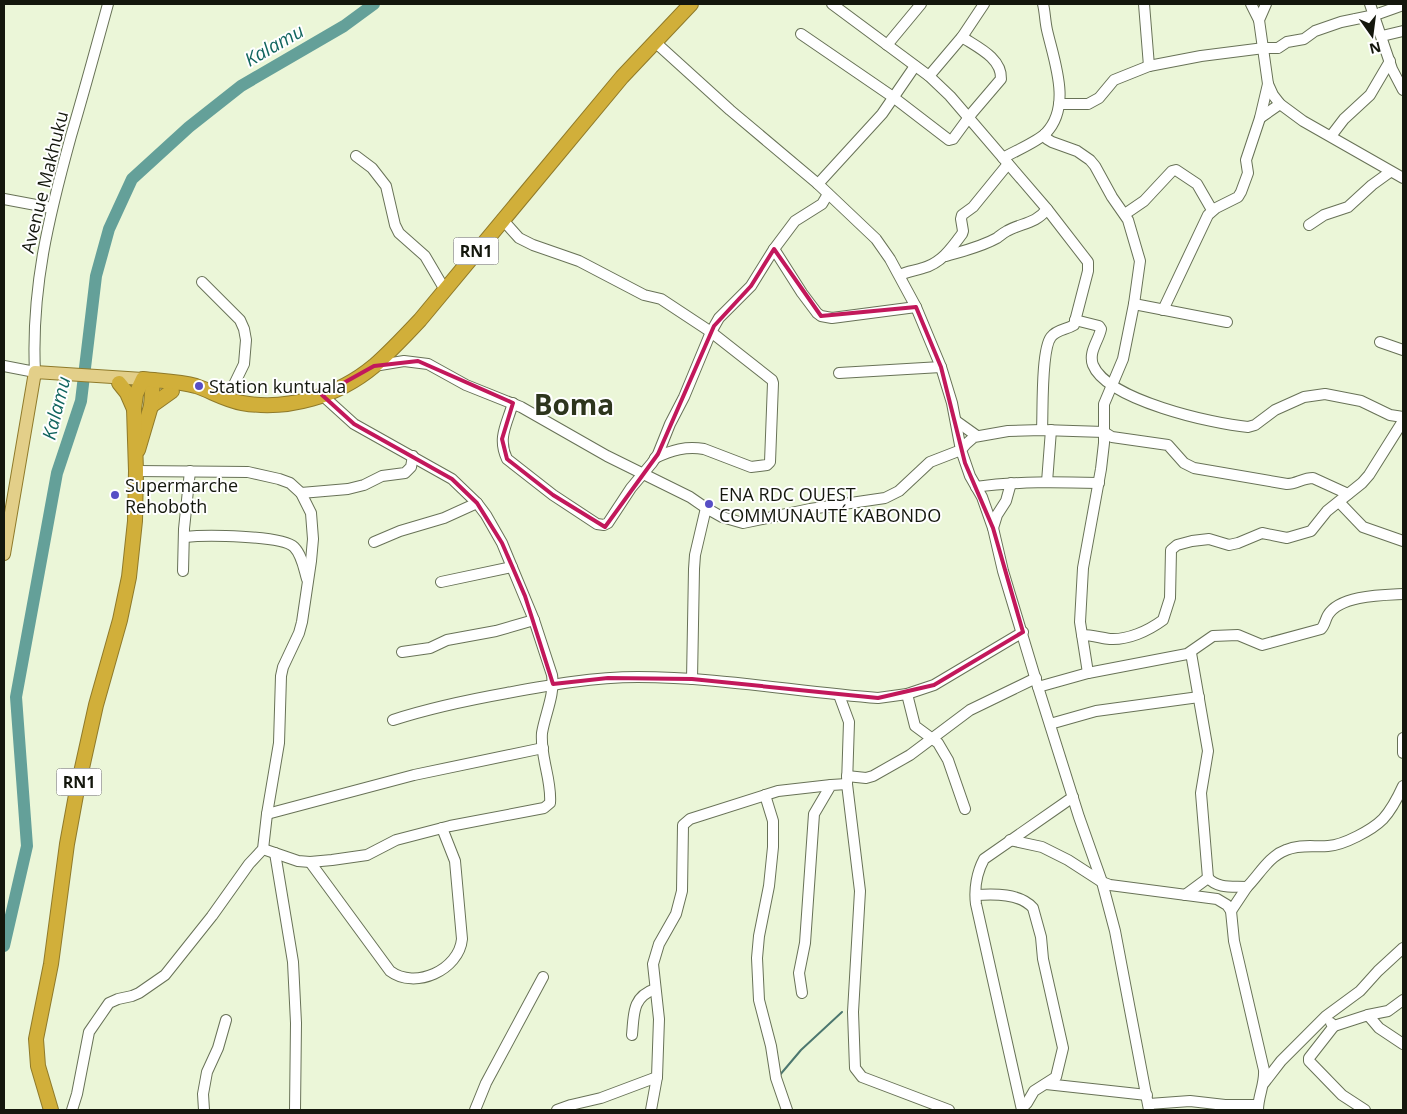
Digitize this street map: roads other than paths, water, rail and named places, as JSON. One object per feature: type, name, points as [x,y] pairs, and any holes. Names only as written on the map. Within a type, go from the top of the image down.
[{"type":"highway","name":"RN1","points":[[147,384],[195,386],[227,399],[260,405],[296,402],[322,395],[354,379],[374,366],[420,320],[627,71],[690,4]]},
{"type":"highway","points":[[109,379],[127,393],[134,409]]},
{"type":"highway","name":"RN1","points":[[147,384],[172,391],[196,394],[210,393]]},
{"type":"highway","name":"RN1","points":[[136,456],[151,406],[147,384]]},
{"type":"highway","name":"RN1","points":[[51,1110],[38,1066],[36,1039],[51,964],[67,844],[76,796],[96,705],[120,620],[129,577],[134,537],[136,471],[134,409],[147,384]]},
{"type":"highway","points":[[151,406],[172,391]]},
{"type":"main road","points":[[4,554],[35,372],[147,384]]},
{"type":"street","name":"Avenue Makhuku","points":[[35,372],[34,318],[43,248],[52,208],[108,4]]},
{"type":"street","points":[[832,4],[929,76],[950,96],[1047,209],[1088,262],[1088,271],[1073,326],[1057,331],[1049,341],[1045,370],[1047,482]]},
{"type":"street","points":[[887,45],[921,4]]},
{"type":"street","points":[[929,76],[962,37],[984,4]]},
{"type":"street","points":[[946,256],[962,234],[962,215],[973,207],[1006,161],[1045,134],[1055,120],[1059,104],[1059,89],[1043,4]]},
{"type":"street","points":[[1144,4],[1149,66]]},
{"type":"street","points":[[1163,310],[1208,215],[1212,210],[1238,197],[1242,192],[1248,173],[1246,160],[1260,118],[1268,84],[1259,20],[1251,4]]},
{"type":"street","points":[[1259,20],[1266,4]]},
{"type":"street","points":[[1370,4],[1390,61],[1403,90]]},
{"type":"street","points":[[1059,104],[1088,104],[1099,98],[1114,80],[1149,66],[1264,48],[1278,48],[1287,42],[1304,39],[1315,31],[1331,25],[1375,15],[1403,5]]},
{"type":"street","points":[[1382,36],[1403,31]]},
{"type":"street","points":[[801,34],[893,97],[949,140],[953,139],[968,118],[1000,82],[1002,76],[988,54],[962,37]]},
{"type":"street","points":[[655,42],[730,110],[818,184],[876,239],[900,275],[916,307],[941,367],[970,476],[993,528],[1003,571],[1037,682],[1102,882],[1114,925],[1148,1103]]},
{"type":"street","points":[[1331,136],[1344,119],[1370,95],[1390,61]]},
{"type":"street","points":[[818,184],[882,114],[915,66]]},
{"type":"street","points":[[1268,84],[1280,104],[1303,121],[1403,178]]},
{"type":"street","points":[[1260,118],[1280,104]]},
{"type":"street","points":[[1045,134],[1052,142],[1078,152],[1090,160],[1112,197],[1125,214],[1132,230],[1140,261],[1134,304],[1122,359],[1104,404],[1104,432],[1099,483],[1083,568],[1080,607],[1088,672]]},
{"type":"street","points":[[356,156],[379,176],[389,194],[392,213],[399,233],[425,256],[444,290]]},
{"type":"street","points":[[1125,214],[1144,201],[1172,171],[1176,170],[1197,184],[1212,210]]},
{"type":"street","points":[[1308,226],[1324,215],[1348,207],[1372,185],[1390,172]]},
{"type":"street","points":[[513,403],[502,439],[503,451],[507,459],[552,495],[596,524],[604,525],[608,523],[643,473],[656,458],[711,332],[719,318],[751,286],[774,248],[795,221],[822,204],[828,194]]},
{"type":"street","points":[[4,199],[52,208]]},
{"type":"street","points":[[900,275],[908,270],[925,268],[946,256],[997,238],[1006,231],[1030,222],[1042,215],[1047,209]]},
{"type":"street","points":[[502,220],[519,238],[538,247],[579,261],[644,295],[661,299],[711,332],[772,380],[769,464],[764,467],[751,466],[704,449],[696,448],[674,450],[656,458]]},
{"type":"street","points":[[774,248],[802,293],[821,316],[832,318],[916,307]]},
{"type":"street","points":[[202,282],[240,320],[244,329],[246,340],[244,364],[227,399]]},
{"type":"street","points":[[1134,304],[1227,322]]},
{"type":"street","points":[[1075,320],[1099,326],[1102,329],[1099,339],[1093,348],[1092,363],[1098,374],[1111,386],[1157,407],[1186,415],[1244,426],[1255,425],[1275,410],[1304,397],[1325,394],[1361,401],[1386,414],[1403,416]]},
{"type":"street","points":[[1380,342],[1403,350]]},
{"type":"street","points":[[394,346],[404,361]]},
{"type":"street","points":[[374,366],[404,361],[428,364],[466,385],[513,403],[535,414],[607,456],[690,496],[722,517],[743,523],[810,509],[885,498],[899,491],[930,462],[962,450],[969,440],[977,436],[1008,431],[1104,432],[1112,437],[1168,445],[1184,463],[1194,468],[1287,484],[1313,478],[1348,494]]},
{"type":"street","points":[[4,366],[35,372]]},
{"type":"street","points":[[839,373],[941,367]]},
{"type":"street","points":[[263,849],[298,861],[310,862],[367,854],[390,842],[442,828],[548,806],[550,798],[542,748],[542,734],[554,684],[550,666],[534,620],[502,543],[477,503],[452,479],[354,424],[322,395]]},
{"type":"street","points":[[956,421],[977,436]]},
{"type":"street","points":[[1082,635],[1124,638],[1143,632],[1163,620],[1170,598],[1171,550],[1177,544],[1206,539],[1228,545],[1262,533],[1291,538],[1314,529],[1324,514],[1369,475],[1403,421]]},
{"type":"street","points":[[301,493],[348,489],[364,485],[382,476],[405,473],[411,466],[413,456]]},
{"type":"street","points":[[72,1110],[89,1032],[109,1003],[139,993],[164,975],[212,916],[249,864],[263,849],[279,743],[281,676],[283,667],[299,633],[311,561],[313,526],[311,513],[301,493],[290,483],[248,472],[136,471]]},
{"type":"street","points":[[183,571],[190,471]]},
{"type":"street","points":[[976,487],[1011,483],[1099,483]]},
{"type":"street","points":[[993,528],[997,515],[1006,501],[1011,483]]},
{"type":"street","points":[[1339,502],[1363,527],[1403,541]]},
{"type":"street","points":[[374,542],[400,531],[444,518],[477,503]]},
{"type":"street","points":[[692,679],[695,562],[706,508]]},
{"type":"street","points":[[185,537],[227,536],[287,542],[298,553],[308,580]]},
{"type":"street","points":[[441,582],[512,567]]},
{"type":"street","points":[[651,1110],[657,1077],[659,1019],[654,960],[662,939],[676,914],[682,891],[683,825],[690,819],[765,795],[797,788],[831,785],[847,780],[873,776],[910,755],[970,710],[1037,682],[1191,653],[1208,639],[1219,635],[1238,636],[1262,645],[1295,638],[1321,629],[1325,625],[1328,615],[1333,610],[1349,601],[1374,596],[1403,594]]},
{"type":"street","points":[[402,652],[430,648],[447,640],[496,631],[534,620]]},
{"type":"street","points":[[392,720],[455,703],[554,684],[608,678],[692,679],[878,698],[907,694],[934,685],[1022,632]]},
{"type":"street","points":[[1191,653],[1208,751],[1201,793],[1208,878],[1218,886],[1247,887]]},
{"type":"street","points":[[907,694],[915,726],[938,744],[948,760],[965,809]]},
{"type":"street","points":[[839,695],[849,722],[847,780],[860,891],[854,1012],[855,1068],[862,1077],[949,1110]]},
{"type":"street","points":[[1050,724],[1096,711],[1199,697]]},
{"type":"street","points":[[1403,738],[1403,753]]},
{"type":"street","points":[[267,814],[422,773],[542,748]]},
{"type":"street","points":[[802,993],[800,973],[805,943],[814,814],[831,785]]},
{"type":"street","points":[[1231,911],[1247,887],[1273,857],[1286,850],[1301,846],[1340,844],[1376,825],[1384,818],[1403,786]]},
{"type":"street","points":[[765,795],[773,821],[773,847],[769,886],[757,958],[759,1000],[771,1046],[776,1078],[787,1110]]},
{"type":"street","points":[[1022,1109],[976,904],[976,882],[983,862],[1010,840],[1073,797]]},
{"type":"street","points":[[310,862],[390,971],[406,979],[429,976],[450,964],[457,955],[462,939],[455,861],[442,828]]},
{"type":"street","points":[[1010,840],[1042,847],[1068,860],[1102,882],[1217,899],[1227,905],[1231,911],[1234,941],[1264,1070],[1264,1084],[1258,1107],[1235,1108],[1190,1101],[1148,1103],[1046,1084]]},
{"type":"street","points":[[275,853],[294,969],[296,1023],[295,1110]]},
{"type":"street","points":[[1185,895],[1208,878]]},
{"type":"street","points":[[976,895],[994,894],[1013,898],[1030,905],[1033,908],[1041,937],[1043,959],[1062,1048],[1057,1075],[1034,1091],[1022,1109]]},
{"type":"street","points":[[1264,1084],[1281,1061],[1326,1016],[1360,990],[1403,948]]},
{"type":"street","points":[[475,1110],[486,1083],[543,977]]},
{"type":"street","points":[[632,1035],[636,1004],[641,996],[655,989]]},
{"type":"street","points":[[1365,1110],[1342,1095],[1309,1061],[1309,1058],[1334,1026],[1388,1011],[1403,1000]]},
{"type":"street","points":[[1368,1015],[1379,1028],[1403,1044]]},
{"type":"street","points":[[1326,1016],[1334,1026]]},
{"type":"street","points":[[204,1110],[203,1094],[207,1072],[218,1048],[226,1020]]},
{"type":"street","points":[[557,1110],[601,1098],[657,1077]]},
{"type":"waterway","name":"Kalamu","points":[[4,946],[27,846],[16,697],[57,473],[81,401],[96,276],[109,229],[132,179],[189,127],[241,86],[344,26],[374,4]]},
{"type":"waterway","points":[[779,1076],[801,1050],[842,1012]]},
{"type":"place","name":"Station kuntuala","points":[[199,386]]},
{"type":"place","name":"Supermarche Rehoboth","points":[[115,495]]},
{"type":"place","name":"ENA RDC OUEST COMMUNAUTÉ KABONDO","points":[[709,504]]},
{"type":"district","name":"Boma","points":[[574,404]]}]
